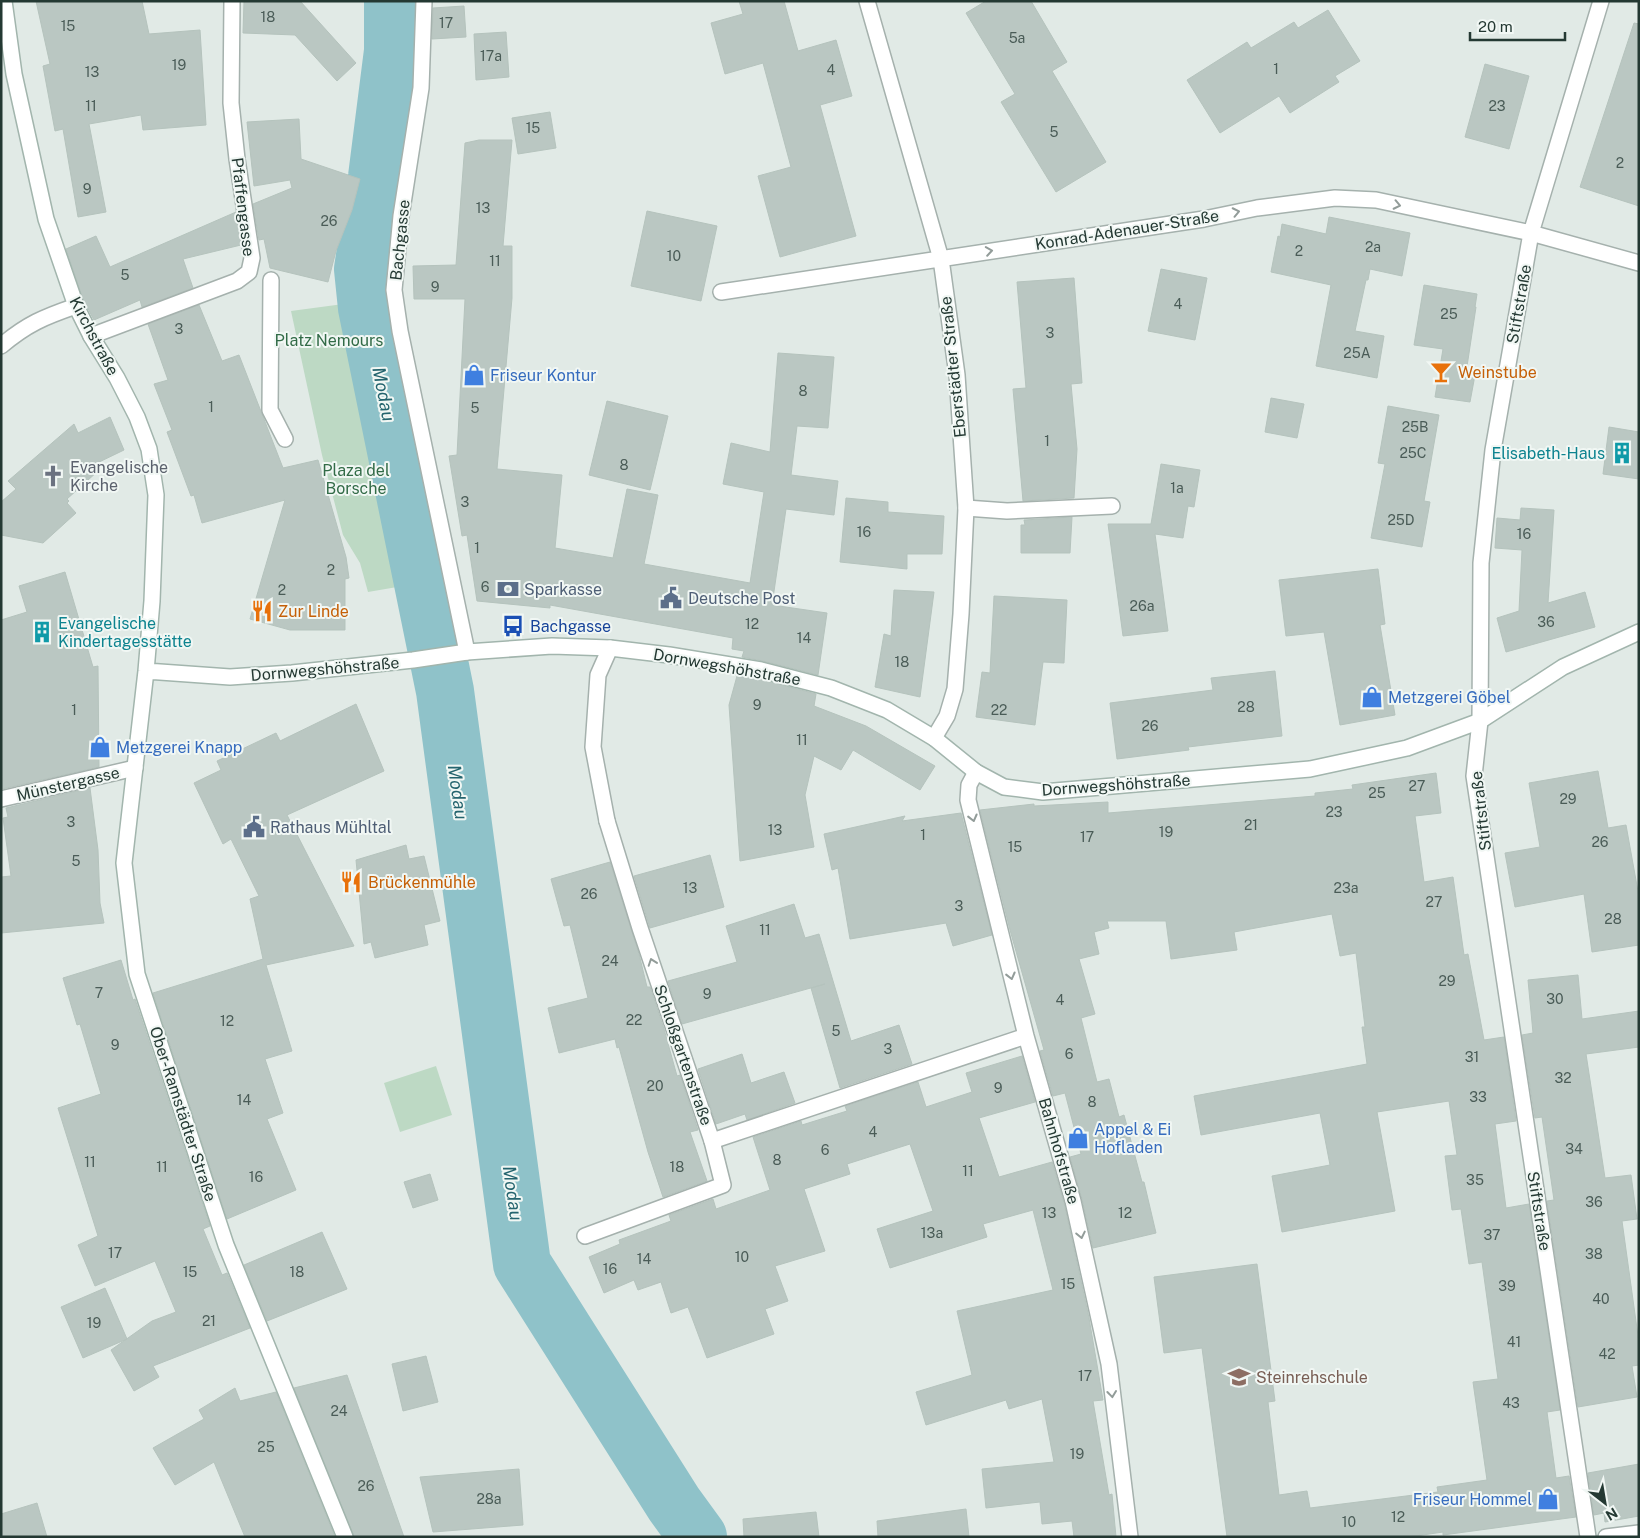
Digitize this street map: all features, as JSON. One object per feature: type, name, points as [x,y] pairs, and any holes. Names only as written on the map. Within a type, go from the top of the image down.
[{"type":"street","name":"Kirchstraße","points":[[4,1],[14,74],[46,220],[76,306],[137,417],[149,449],[156,495],[152,601],[146,671]]},
{"type":"street","name":"Pfaffengasse","points":[[91,336],[237,281],[249,272],[252,258],[237,159],[231,103],[232,1]]},
{"type":"street","name":"Bachgasse","points":[[424,1],[421,88],[401,216],[394,290],[400,331],[467,652]]},
{"type":"street","name":"Eberstädter Straße","points":[[867,1],[941,259],[957,375],[966,508],[961,614],[955,689],[947,716],[934,738]]},
{"type":"street","name":"Stiftstraße","points":[[1588,1537],[1474,776],[1480,721],[1481,562],[1493,450],[1532,233],[1600,1]]},
{"type":"street","name":"Konrad-Adenauer-Straße","points":[[721,292],[1204,219],[1257,208],[1335,198],[1376,200],[1532,233],[1639,263]]},
{"type":"street","points":[[271,280],[270,410],[285,439]]},
{"type":"street","points":[[1,346],[32,323],[76,306]]},
{"type":"street","points":[[966,508],[1007,511],[1112,506]]},
{"type":"street","name":"Dornwegshöhstraße","points":[[146,671],[230,677],[292,674],[467,652],[552,646],[610,648],[669,655],[761,670],[831,688],[887,710],[934,738],[976,772],[1004,787],[1043,792],[1310,769],[1407,748],[1480,721],[1563,667],[1639,632]]},
{"type":"street","name":"Schloßgartenstraße","points":[[610,648],[598,675],[593,747],[607,820],[640,928],[712,1141],[1026,1036]]},
{"type":"street","name":"Ober-Ramstädter Straße","points":[[146,671],[124,863],[136,974],[226,1245],[345,1537]]},
{"type":"street","name":"Münstergasse","points":[[1,799],[135,768]]},
{"type":"street","name":"Bahnhofstraße","points":[[976,772],[969,785],[968,800],[1026,1036],[1073,1201],[1109,1364],[1130,1537]]},
{"type":"street","points":[[585,1236],[723,1186],[712,1141]]},
{"type":"street","points":[[1606,1537],[1639,1533]]},
{"type":"green space","points":[[379,1],[408,1],[410,53],[377,282],[388,322],[416,485],[450,621],[414,624],[382,468],[403,586],[368,592],[360,563],[343,535],[322,455],[291,311],[351,303],[347,260],[365,145],[381,13]]},
{"type":"green space","points":[[436,1066],[452,1115],[400,1132],[384,1083]]},
{"type":"building","points":[[36,1],[142,1],[149,34],[200,30],[206,125],[143,130],[141,115],[89,124],[106,212],[78,217],[63,129],[55,131],[43,66],[50,64]]},
{"type":"building","points":[[244,1],[300,1],[356,63],[337,81],[295,35],[243,33]]},
{"type":"building","points":[[739,1],[784,1],[798,51],[836,40],[852,96],[820,105],[856,236],[780,257],[758,176],[791,167],[763,63],[725,74],[711,23],[743,14]]},
{"type":"building","points":[[986,1],[1031,1],[1067,62],[1052,71],[1106,162],[1056,192],[1001,102],[1015,94],[966,13]]},
{"type":"building","points":[[464,6],[466,37],[432,39],[433,8]]},
{"type":"building","points":[[1328,10],[1360,61],[1335,76],[1339,82],[1290,113],[1279,96],[1220,133],[1187,80],[1247,42],[1251,48],[1294,22],[1298,28]]},
{"type":"building","points":[[1634,23],[1639,24],[1639,206],[1580,187]]},
{"type":"building","points":[[506,32],[509,77],[476,80],[474,34]]},
{"type":"building","points":[[1485,64],[1529,76],[1509,149],[1465,137]]},
{"type":"building","points":[[550,112],[556,148],[518,154],[512,118]]},
{"type":"building","points":[[299,119],[301,159],[360,179],[352,210],[336,251],[328,282],[270,268],[264,239],[259,240],[253,204],[292,188],[290,180],[254,186],[247,122]]},
{"type":"building","points":[[479,140],[512,140],[503,246],[512,246],[512,298],[497,469],[562,475],[555,548],[613,558],[627,489],[658,495],[644,564],[750,583],[764,492],[723,484],[731,443],[770,452],[778,353],[834,357],[828,428],[797,426],[791,475],[838,481],[834,515],[786,509],[772,605],[827,613],[818,675],[742,657],[744,651],[732,649],[733,638],[550,605],[550,608],[477,601],[467,535],[462,536],[449,456],[457,455],[465,299],[414,299],[413,266],[456,265],[465,143]]},
{"type":"building","points":[[647,211],[717,226],[701,301],[631,286]]},
{"type":"building","points":[[236,212],[241,245],[183,259],[193,288],[142,307],[140,300],[94,320],[83,299],[66,249],[96,236],[110,267]]},
{"type":"building","points":[[1329,217],[1410,233],[1402,276],[1370,269],[1368,280],[1366,280],[1355,331],[1384,336],[1377,378],[1316,366],[1331,285],[1271,272],[1282,224],[1326,234]]},
{"type":"building","points":[[1161,269],[1207,278],[1195,340],[1148,331]]},
{"type":"building","points":[[1074,278],[1082,383],[1071,384],[1077,449],[1074,498],[1023,501],[1013,389],[1026,388],[1017,282]]},
{"type":"building","points":[[1424,285],[1477,294],[1466,373],[1475,375],[1470,402],[1435,397],[1443,349],[1414,345]]},
{"type":"building","points":[[199,305],[222,361],[239,355],[283,468],[318,460],[346,557],[349,578],[345,579],[345,630],[290,630],[250,619],[285,500],[202,523],[194,495],[191,496],[167,432],[172,430],[154,384],[168,380],[148,324]]},
{"type":"building","points":[[1271,398],[1304,404],[1297,438],[1265,432]]},
{"type":"building","points":[[607,401],[668,416],[650,490],[589,475]]},
{"type":"building","points":[[1388,406],[1439,415],[1424,501],[1430,502],[1422,547],[1371,538],[1385,464],[1378,463]]},
{"type":"building","name":"Evangelische Kirche","points":[[110,417],[124,450],[95,464],[98,471],[67,499],[69,501],[67,503],[76,513],[43,543],[1,535],[1,502],[16,489],[8,481],[74,424],[78,433]]},
{"type":"building","name":"Elisabeth-Haus","points":[[1609,427],[1639,432],[1639,479],[1603,474]]},
{"type":"building","points":[[1161,464],[1200,470],[1194,507],[1188,506],[1183,538],[1155,534],[1168,631],[1123,636],[1108,524],[1151,524]]},
{"type":"building","points":[[846,498],[888,502],[888,512],[944,516],[942,554],[907,554],[907,569],[840,562]]},
{"type":"building","points":[[1521,508],[1554,510],[1548,603],[1585,592],[1595,627],[1506,652],[1497,618],[1519,611],[1522,550],[1495,548],[1497,518],[1520,520]]},
{"type":"building","points":[[1072,517],[1070,553],[1021,553],[1021,525],[1025,525],[1024,520]]},
{"type":"building","points":[[1378,569],[1385,624],[1380,625],[1395,715],[1340,725],[1324,632],[1286,636],[1279,580]]},
{"type":"building","points":[[65,572],[93,667],[98,666],[99,767],[2,789],[1,620],[27,612],[19,586]]},
{"type":"building","points":[[894,590],[934,592],[920,697],[875,687],[884,634],[891,636]]},
{"type":"building","points":[[994,596],[1067,600],[1064,663],[1043,662],[1035,725],[976,717],[982,672],[990,673]]},
{"type":"building","points":[[1275,671],[1282,736],[1188,747],[1189,750],[1117,759],[1110,703],[1213,690],[1211,678]]},
{"type":"building","points":[[737,676],[759,679],[816,694],[814,706],[866,726],[935,766],[920,790],[853,750],[841,770],[814,756],[805,795],[814,847],[740,861],[729,705]]},
{"type":"building","points":[[356,704],[384,771],[287,815],[354,946],[266,965],[292,1051],[265,1059],[283,1113],[267,1119],[296,1190],[227,1219],[153,993],[263,959],[250,899],[259,896],[231,839],[223,844],[194,783],[221,770],[217,761],[276,733],[280,741]]},
{"type":"building","points":[[1598,771],[1608,828],[1626,825],[1639,897],[1639,945],[1592,952],[1584,894],[1515,907],[1505,853],[1540,847],[1529,783]]},
{"type":"building","points":[[1436,773],[1441,813],[1415,816],[1424,882],[1453,877],[1464,955],[1468,954],[1484,1040],[1504,1037],[1516,1121],[1495,1124],[1506,1208],[1529,1204],[1560,1410],[1547,1412],[1556,1478],[1569,1476],[1576,1517],[1443,1535],[1443,1532],[1409,1537],[1227,1537],[1202,1348],[1164,1353],[1154,1277],[1257,1264],[1275,1401],[1268,1402],[1279,1495],[1307,1491],[1310,1508],[1438,1492],[1437,1487],[1487,1480],[1473,1382],[1498,1379],[1482,1262],[1469,1264],[1461,1209],[1452,1210],[1445,1156],[1457,1155],[1449,1101],[1377,1112],[1395,1211],[1282,1232],[1272,1176],[1330,1165],[1320,1113],[1201,1135],[1194,1096],[1367,1064],[1362,1027],[1365,1027],[1356,953],[1340,956],[1332,914],[1234,932],[1237,950],[1171,959],[1166,921],[1107,921],[1109,928],[1094,932],[1099,954],[1079,959],[1095,1014],[1081,1018],[1097,1082],[1109,1079],[1119,1117],[1124,1115],[1142,1182],[1144,1182],[1156,1233],[1093,1248],[1070,1157],[1081,1154],[1065,1093],[1053,1096],[1040,1051],[1044,1050],[1010,930],[980,810],[1034,804],[1034,806],[1108,802],[1108,813],[1195,806],[1315,796],[1315,793],[1353,789],[1352,785]]},
{"type":"building","points":[[90,788],[98,850],[100,903],[104,923],[1,933],[1,877],[11,876],[3,818],[8,817],[6,808]]},
{"type":"building","points":[[961,813],[992,935],[953,946],[946,923],[850,939],[838,868],[832,870],[824,834],[905,816],[902,821]]},
{"type":"building","points":[[406,845],[409,859],[424,856],[440,921],[424,925],[428,945],[375,958],[371,942],[364,944],[356,860]]},
{"type":"building","points":[[710,855],[724,907],[650,928],[634,876]]},
{"type":"building","points":[[610,862],[639,954],[647,987],[650,987],[677,1076],[680,1075],[698,1130],[690,1132],[707,1181],[663,1197],[648,1152],[619,1047],[617,1048],[615,1039],[559,1053],[548,1008],[588,998],[570,925],[564,926],[551,879]]},
{"type":"building","points":[[794,904],[805,938],[819,934],[851,1041],[899,1025],[912,1064],[840,1088],[811,988],[825,984],[682,1024],[668,981],[737,962],[726,926]]},
{"type":"building","points":[[121,960],[210,1226],[203,1229],[222,1275],[227,1273],[250,1328],[153,1366],[159,1377],[134,1391],[111,1350],[152,1321],[176,1312],[155,1261],[95,1286],[78,1245],[98,1236],[58,1108],[101,1094],[80,1024],[77,1025],[63,978]]},
{"type":"building","points":[[1578,975],[1582,1019],[1639,1011],[1639,1047],[1586,1054],[1605,1178],[1631,1175],[1637,1219],[1622,1221],[1639,1343],[1639,1365],[1632,1366],[1637,1397],[1578,1407],[1547,1201],[1554,1200],[1542,1117],[1535,1118],[1522,1035],[1533,1033],[1528,980]]},
{"type":"building","points":[[742,1054],[751,1083],[784,1072],[795,1103],[747,1120],[745,1114],[716,1124],[698,1069]]},
{"type":"building","points":[[1022,1056],[1035,1102],[979,1118],[999,1177],[1052,1162],[1064,1203],[1089,1318],[1103,1400],[1093,1401],[1109,1495],[1112,1494],[1116,1537],[1074,1537],[1072,1521],[1042,1524],[1040,1502],[986,1508],[982,1469],[1054,1462],[1042,1399],[1009,1409],[1006,1400],[926,1425],[916,1392],[972,1375],[957,1311],[1053,1290],[1033,1210],[983,1224],[987,1237],[890,1268],[877,1229],[933,1211],[910,1144],[847,1164],[850,1174],[804,1189],[825,1251],[775,1266],[788,1301],[765,1309],[774,1334],[707,1358],[688,1307],[671,1313],[661,1282],[638,1290],[634,1280],[604,1293],[589,1257],[620,1244],[619,1240],[671,1221],[669,1215],[713,1199],[716,1209],[770,1190],[753,1137],[801,1121],[802,1125],[847,1111],[845,1106],[918,1082],[926,1107],[972,1092],[966,1073]]},
{"type":"building","points":[[430,1174],[438,1200],[413,1208],[404,1182]]},
{"type":"building","points":[[322,1232],[347,1289],[267,1321],[244,1265]]},
{"type":"building","points":[[105,1288],[127,1339],[83,1358],[61,1307]]},
{"type":"building","points":[[426,1356],[438,1402],[403,1411],[392,1364]]},
{"type":"building","points":[[347,1375],[404,1537],[354,1537],[294,1388]]},
{"type":"building","points":[[235,1388],[240,1401],[276,1392],[335,1537],[245,1537],[214,1462],[175,1485],[153,1448],[204,1419],[199,1410]]},
{"type":"building","points":[[1639,1464],[1639,1516],[1605,1522],[1604,1513],[1594,1515],[1588,1473]]},
{"type":"building","points":[[519,1469],[523,1525],[433,1532],[420,1477]]},
{"type":"building","points":[[37,1503],[47,1537],[1,1537],[1,1514]]},
{"type":"building","points":[[966,1509],[969,1537],[878,1537],[877,1521]]},
{"type":"building","points":[[816,1512],[819,1537],[744,1537],[743,1519]]},
{"type":"waterway","name":"Modau","points":[[393,1],[393,51],[363,269],[367,308],[445,691],[522,1264],[674,1504],[698,1537]]},
{"type":"place","name":"Weinstube","points":[[1441,372]]},
{"type":"place","name":"Friseur Kontur","points":[[474,375]]},
{"type":"place","name":"Elisabeth-Haus","points":[[1622,453]]},
{"type":"place","name":"Evangelische Kirche","points":[[53,476]]},
{"type":"place","name":"Sparkasse","points":[[508,589]]},
{"type":"place","name":"Deutsche Post","points":[[671,598]]},
{"type":"place","name":"Zur Linde","points":[[262,611]]},
{"type":"place","name":"Bachgasse","points":[[513,626]]},
{"type":"place","name":"Evangelische Kindertagesstätte","points":[[42,632]]},
{"type":"place","name":"Metzgerei Göbel","points":[[1372,697]]},
{"type":"place","name":"Metzgerei Knapp","points":[[100,747]]},
{"type":"place","name":"Rathaus Mühltal","points":[[254,827]]},
{"type":"place","name":"Brückenmühle","points":[[351,882]]},
{"type":"place","name":"Appel & Ei Hofladen","points":[[1078,1138]]},
{"type":"place","name":"Steinrehschule","points":[[1239,1377]]},
{"type":"place","name":"Friseur Hommel","points":[[1548,1499]]},
{"type":"park label","name":"Platz Nemours","points":[[329,340]]},
{"type":"park label","name":"Plaza del Borsche","points":[[356,479]]}]
